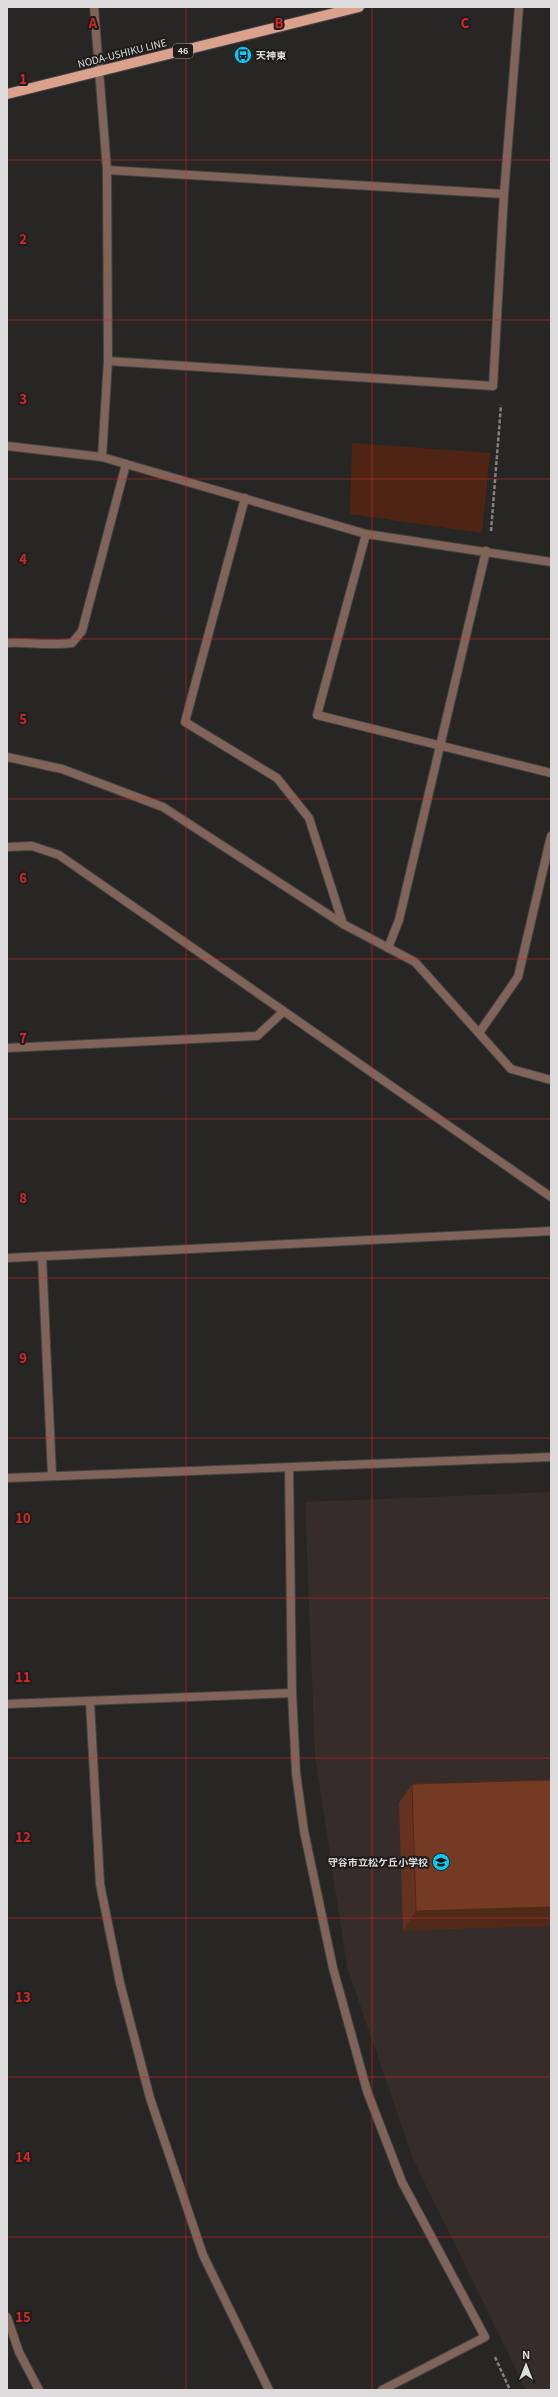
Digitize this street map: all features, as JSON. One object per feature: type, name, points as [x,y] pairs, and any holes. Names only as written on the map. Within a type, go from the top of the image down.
[{"type":"main road","name":"NODA-USHIKU LINE","points":[[7,94],[359,7]]},
{"type":"street","points":[[94,7],[107,170],[108,361],[102,457]]},
{"type":"street","points":[[108,361],[494,386],[504,194],[519,7]]},
{"type":"street","points":[[107,170],[504,194]]},
{"type":"street","points":[[7,446],[102,457],[366,534],[551,562]]},
{"type":"street","points":[[7,643],[28,642],[53,646],[72,643],[82,631],[126,464]]},
{"type":"street","points":[[245,498],[185,722],[277,778],[309,818],[344,924]]},
{"type":"street","points":[[366,534],[317,715],[551,773]]},
{"type":"street","points":[[388,948],[399,920],[486,551]]},
{"type":"street","points":[[7,757],[62,769],[163,807],[344,924],[415,962],[511,1069],[551,1080]]},
{"type":"street","points":[[478,1033],[518,977],[551,836]]},
{"type":"street","points":[[7,847],[32,846],[59,855],[551,1197]]},
{"type":"street","points":[[7,1048],[257,1036],[283,1012]]},
{"type":"street","points":[[7,1258],[551,1231]]},
{"type":"street","points":[[42,1256],[52,1475]]},
{"type":"street","points":[[7,1478],[52,1475],[289,1468],[551,1457]]},
{"type":"street","points":[[289,1468],[292,1693],[296,1773],[304,1831],[333,1968],[367,2091],[402,2182],[485,2337],[382,2390]]},
{"type":"street","points":[[7,1704],[90,1702],[292,1693]]},
{"type":"street","points":[[90,1702],[100,1884],[120,1983],[150,2098],[203,2254],[269,2390]]},
{"type":"street","points":[[7,2317],[20,2352],[39,2390]]},
{"type":"path","points":[[486,551],[492,527],[502,408],[494,386]]},
{"type":"path","points":[[485,2337],[510,2390]]},
{"type":"shaded area","points":[[352,443],[490,453],[482,533],[350,514]]},
{"type":"shaded area","name":"守谷市立松ケ丘小学校","points":[[551,1492],[551,2390],[526,2390],[413,2159],[347,1967],[315,1756],[305,1502]]},
{"type":"building","points":[[551,1780],[551,1907],[416,1911],[412,1784]]},
{"type":"place","name":"天神東","points":[[243,55]]},
{"type":"place","name":"守谷市立松ケ丘小学校","points":[[441,1862]]}]
